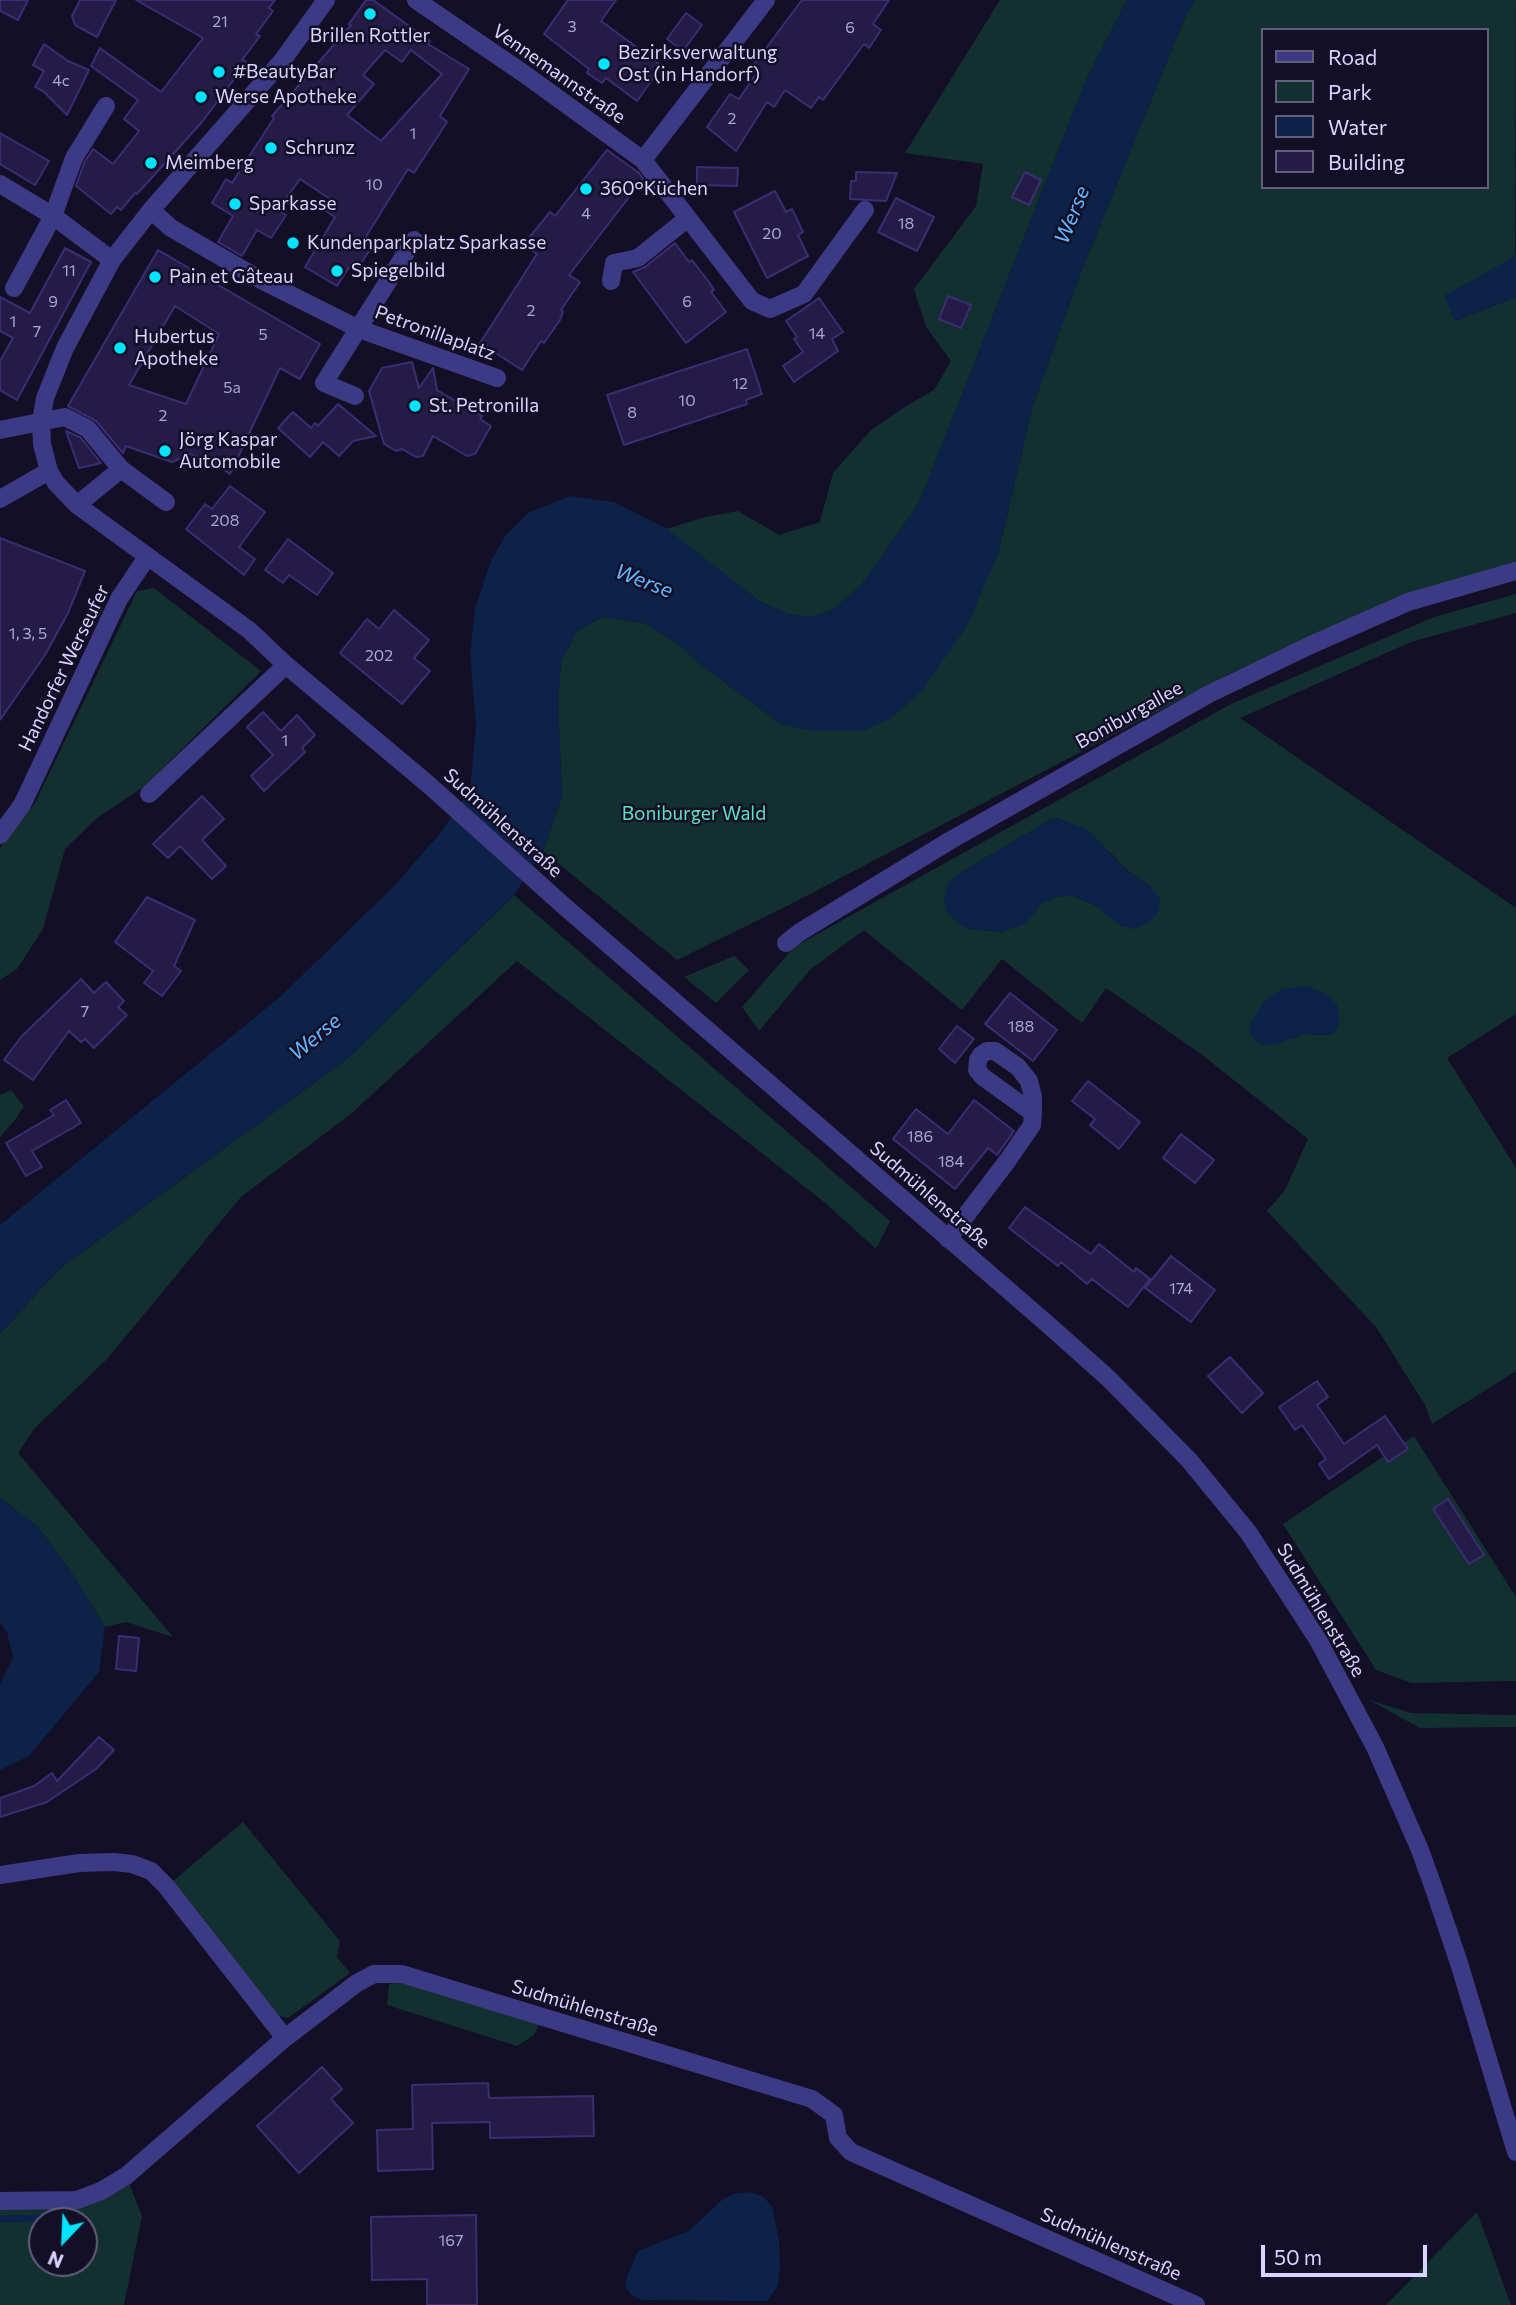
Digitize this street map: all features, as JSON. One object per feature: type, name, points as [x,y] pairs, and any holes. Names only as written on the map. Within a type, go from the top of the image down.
[{"type":"street","points":[[0,499],[49,471],[42,444],[41,422],[45,398],[53,374],[111,260],[151,210],[282,61],[326,0]]},
{"type":"street","name":"Vennemannstraße","points":[[416,0],[523,72],[643,160],[752,301],[771,309],[804,294],[865,210]]},
{"type":"street","points":[[643,160],[766,0]]},
{"type":"street","points":[[14,288],[54,216],[74,158],[106,106]]},
{"type":"street","points":[[0,184],[54,216],[111,260]]},
{"type":"street","name":"Petronillaplatz","points":[[151,210],[171,228],[261,280],[359,329],[497,378]]},
{"type":"street","points":[[611,281],[614,263],[638,258],[688,218]]},
{"type":"street","name":"Petronillaplatz","points":[[355,396],[324,383],[414,240]]},
{"type":"street","points":[[0,430],[65,418],[88,429],[121,470],[166,502]]},
{"type":"street","points":[[77,505],[121,470]]},
{"type":"street","name":"Sudmühlenstraße","points":[[49,471],[77,505],[249,630],[286,665],[429,785],[1108,1378],[1189,1460],[1248,1532],[1318,1640],[1375,1747],[1420,1850],[1459,1963],[1516,2152]]},
{"type":"street","name":"Handorfer Werseufer","points":[[0,835],[22,805],[119,599],[147,556]]},
{"type":"street","name":"Boniburgallee","points":[[786,943],[951,840],[1209,694],[1408,602],[1516,571]]},
{"type":"street","points":[[149,794],[286,665]]},
{"type":"street","points":[[948,1239],[1028,1133],[1033,1113]]},
{"type":"street","points":[[0,1875],[79,1863],[114,1862],[132,1864],[151,1871],[166,1886],[285,2038]]},
{"type":"street","name":"Sudmühlenstraße","points":[[0,2201],[77,2200],[101,2191],[126,2176],[285,2038],[357,1983],[374,1974],[402,1974],[812,2099],[834,2115],[838,2138],[851,2152],[1196,2305]]},
{"type":"green space","points":[[1000,0],[1127,0],[1087,78],[919,503],[862,584],[833,610],[811,617],[788,614],[759,601],[666,529],[705,517],[738,511],[779,535],[820,522],[833,473],[870,431],[934,390],[951,361],[926,327],[914,289],[976,206],[983,164],[905,153]]},
{"type":"green space","name":"Boniburger Wald","points":[[1196,0],[1516,0],[1515,257],[1455,321],[1516,297],[1516,567],[1424,588],[1233,672],[791,904],[677,960],[543,851],[562,796],[558,705],[561,662],[577,631],[602,617],[644,623],[681,646],[701,665],[781,724],[998,554],[1032,408],[1081,272],[1188,10]]},
{"type":"green space","points":[[154,588],[261,671],[145,786],[97,818],[65,849],[43,929],[17,969],[0,980],[0,848],[35,803],[137,591]]},
{"type":"green space","points":[[1516,594],[1516,613],[1411,642],[1240,718],[1516,908],[1516,1014],[1447,1058],[1516,1168],[1516,1371],[1432,1424],[1425,1405],[1376,1327],[1267,1211],[1285,1190],[1308,1139],[1201,1054],[1106,988],[1082,1023],[1002,959],[962,1010],[864,930],[811,969],[759,1031],[742,1007],[794,947],[1231,704],[1434,617]],"holes":[[[1058,818],[1111,853],[1123,867],[1150,886],[1122,926],[1097,906],[1070,895],[1042,903],[1002,932],[970,929],[948,913],[960,873],[1050,820]],[[1264,1001],[1325,1035],[1303,1034],[1291,1039]]]},
{"type":"green space","points":[[514,895],[890,1221],[876,1249],[824,1202],[517,961],[352,1113],[241,1197],[107,1359],[34,1429],[18,1453],[173,1637],[126,1622],[105,1627],[70,1570],[38,1527],[0,1498],[0,1334],[59,1269],[347,1059]]},
{"type":"green space","points":[[734,956],[749,970],[716,1003],[684,977]]},
{"type":"green space","points":[[11,1090],[24,1106],[0,1137],[0,1095]]},
{"type":"green space","points":[[1414,1436],[1516,1597],[1516,1681],[1411,1683],[1376,1670],[1283,1524]]},
{"type":"green space","points":[[1369,1700],[1411,1713],[1516,1715],[1516,1727],[1420,1728]]},
{"type":"green space","points":[[243,1822],[340,1941],[337,1957],[350,1973],[288,2018],[270,2013],[172,1882]]},
{"type":"green space","points":[[402,1974],[543,2017],[534,2035],[517,2046],[387,2005],[389,1985]]},
{"type":"green space","points":[[126,2176],[142,2216],[124,2305],[0,2305],[0,2201],[77,2200]]},
{"type":"green space","points":[[1477,2212],[1511,2305],[1386,2305]]},
{"type":"water","name":"Werse","points":[[1127,0],[1196,0],[1188,10],[1081,272],[1032,408],[998,554],[967,626],[922,691],[893,717],[863,731],[813,731],[781,724],[701,665],[681,646],[644,623],[602,617],[577,631],[561,662],[558,705],[562,796],[543,851],[514,895],[347,1059],[59,1269],[0,1334],[0,1225],[280,997],[395,885],[442,831],[470,790],[476,726],[470,654],[475,609],[491,561],[505,536],[528,513],[570,496],[614,502],[666,528],[759,601],[788,614],[811,617],[833,610],[862,584],[919,503],[1087,78]]},
{"type":"water","points":[[1516,249],[1516,297],[1455,321],[1444,296],[1514,257]]},
{"type":"water","points":[[1058,818],[1088,830],[1123,867],[1150,886],[1160,899],[1159,910],[1152,920],[1141,927],[1130,929],[1112,920],[1097,906],[1070,895],[1043,903],[1025,924],[1002,932],[970,929],[948,913],[944,900],[949,882],[1050,820]]},
{"type":"water","points":[[1307,986],[1329,995],[1337,1005],[1340,1016],[1338,1028],[1333,1035],[1303,1034],[1275,1045],[1255,1041],[1249,1031],[1252,1019],[1264,1001],[1282,989]]},
{"type":"water","points":[[0,1498],[38,1527],[70,1570],[105,1627],[99,1672],[29,1756],[0,1770],[0,1685],[13,1657],[7,1632],[0,1622]]},
{"type":"water","points":[[749,2192],[763,2196],[772,2207],[779,2240],[778,2286],[767,2301],[641,2300],[625,2287],[638,2251],[689,2231],[722,2200],[733,2194]]},
{"type":"building","points":[[0,0],[28,0],[18,20],[0,11]]},
{"type":"building","points":[[80,0],[116,0],[97,37],[75,25],[72,16]]},
{"type":"building","points":[[136,0],[275,0],[269,8],[273,11],[256,34],[260,36],[242,60],[247,62],[202,122],[137,194],[135,193],[121,210],[117,207],[111,214],[76,186],[84,163],[93,149],[113,164],[139,131],[124,119],[138,100],[91,66],[100,48],[161,92],[203,38]]},
{"type":"building","points":[[366,0],[373,0],[430,41],[428,44],[469,69],[440,116],[447,122],[414,173],[408,169],[362,243],[371,248],[360,265],[353,261],[337,286],[305,267],[335,217],[326,211],[333,201],[300,179],[278,210],[286,215],[271,238],[257,230],[242,256],[218,242],[233,216],[212,203],[226,179],[232,183],[274,118],[272,116],[351,25],[349,24]],"holes":[[[385,50],[402,62],[411,50],[442,74],[381,141],[347,115],[374,84],[363,75]]]},
{"type":"building","points":[[568,0],[616,0],[601,21],[662,66],[637,101],[606,78],[602,83],[587,73],[589,69],[544,34]]},
{"type":"building","points":[[802,0],[889,0],[873,24],[881,30],[869,48],[864,44],[823,100],[819,97],[811,108],[785,90],[774,107],[767,102],[736,151],[707,127],[730,94],[739,99],[758,71],[752,67]]},
{"type":"building","points":[[686,13],[702,25],[683,51],[667,39]]},
{"type":"building","points":[[44,44],[68,61],[89,70],[67,115],[43,91],[35,87],[44,71],[33,65]]},
{"type":"building","points":[[0,133],[49,161],[35,185],[0,164]]},
{"type":"building","points":[[607,150],[639,173],[643,179],[569,275],[580,282],[561,310],[563,312],[560,320],[544,343],[541,341],[522,370],[480,343],[537,254],[523,245],[550,212],[555,216]]},
{"type":"building","points":[[697,167],[738,168],[737,186],[697,185]]},
{"type":"building","points":[[856,172],[897,173],[886,201],[850,199],[851,181],[856,181]]},
{"type":"building","points":[[1025,172],[1041,180],[1029,205],[1012,197]]},
{"type":"building","points":[[775,191],[786,212],[792,209],[803,232],[798,235],[808,256],[767,278],[734,212]]},
{"type":"building","points":[[896,198],[934,217],[917,251],[878,232]]},
{"type":"building","points":[[675,243],[709,282],[714,290],[711,292],[726,312],[686,343],[633,272],[645,267]]},
{"type":"building","points":[[65,248],[91,262],[17,400],[0,390],[0,361],[13,338],[0,331],[0,297],[30,313]]},
{"type":"building","points":[[158,250],[320,344],[300,379],[280,368],[230,474],[215,463],[190,454],[172,462],[126,446],[123,453],[96,421],[68,406]],"holes":[[[175,306],[219,334],[186,404],[129,385]]]},
{"type":"building","points":[[948,296],[971,305],[961,328],[939,319]]},
{"type":"building","points":[[819,298],[843,332],[832,339],[838,351],[794,382],[783,366],[803,352],[786,321]]},
{"type":"building","points":[[747,349],[762,394],[746,400],[747,404],[624,445],[607,395]]},
{"type":"building","name":"St. Petronilla","points":[[412,362],[419,388],[433,368],[437,390],[482,416],[480,419],[491,426],[475,454],[467,456],[433,436],[423,456],[416,457],[402,449],[396,451],[384,444],[369,391],[382,368]]},
{"type":"building","points":[[338,404],[376,436],[353,441],[339,456],[323,442],[310,457],[278,428],[293,412],[311,428],[315,423],[318,426]]},
{"type":"building","points":[[66,431],[81,438],[101,463],[79,468]]},
{"type":"building","points":[[230,486],[265,512],[239,547],[255,559],[244,575],[186,529],[205,504],[212,509]]},
{"type":"building","points":[[0,538],[85,571],[68,613],[45,655],[0,720]]},
{"type":"building","points":[[288,539],[333,573],[317,595],[289,575],[283,583],[265,570]]},
{"type":"building","points":[[394,610],[429,640],[414,658],[430,671],[402,704],[340,653],[367,619],[379,629]]},
{"type":"building","points":[[263,712],[281,731],[297,715],[315,735],[302,748],[305,752],[264,791],[251,776],[273,755],[247,727]]},
{"type":"building","points":[[202,796],[224,819],[202,840],[226,866],[212,879],[180,846],[168,858],[153,844]]},
{"type":"building","points":[[147,897],[195,920],[174,966],[181,971],[162,996],[144,983],[153,971],[115,942]]},
{"type":"building","points":[[81,979],[94,993],[106,982],[124,1001],[118,1007],[127,1015],[94,1048],[85,1039],[81,1042],[69,1031],[33,1080],[4,1060],[21,1037]]},
{"type":"building","points":[[1010,993],[1057,1030],[1033,1061],[985,1024]]},
{"type":"building","points":[[957,1026],[974,1039],[955,1063],[939,1049]]},
{"type":"building","points":[[1088,1081],[1140,1122],[1119,1149],[1090,1125],[1095,1119],[1072,1101]]},
{"type":"building","points":[[66,1100],[81,1123],[32,1151],[42,1167],[26,1176],[6,1143],[54,1115],[50,1110]]},
{"type":"building","points":[[974,1100],[1014,1131],[997,1155],[988,1148],[955,1189],[893,1139],[916,1109],[948,1134]]},
{"type":"building","points":[[1181,1134],[1214,1160],[1195,1183],[1163,1158]]},
{"type":"building","points":[[1025,1207],[1091,1254],[1099,1244],[1134,1272],[1136,1268],[1150,1279],[1128,1307],[1092,1279],[1087,1284],[1061,1262],[1058,1266],[1009,1228]]},
{"type":"building","points":[[1171,1256],[1215,1290],[1191,1322],[1145,1288]]},
{"type":"building","points":[[1230,1357],[1263,1393],[1242,1413],[1208,1376]]},
{"type":"building","points":[[1317,1381],[1328,1397],[1317,1405],[1344,1444],[1385,1416],[1408,1449],[1388,1462],[1377,1445],[1329,1479],[1319,1464],[1326,1459],[1302,1425],[1295,1430],[1279,1407]]},
{"type":"building","points":[[1448,1499],[1484,1555],[1469,1564],[1433,1509]]},
{"type":"building","points":[[119,1636],[139,1638],[136,1671],[116,1669]]},
{"type":"building","points":[[99,1737],[114,1750],[96,1769],[47,1802],[0,1817],[0,1798],[34,1786],[52,1773],[57,1781]]},
{"type":"building","points":[[322,2067],[342,2089],[331,2099],[353,2123],[299,2173],[257,2126]]},
{"type":"building","points":[[488,2083],[489,2098],[593,2096],[594,2136],[490,2138],[490,2122],[432,2123],[433,2169],[378,2171],[377,2130],[413,2129],[412,2085]]},
{"type":"building","points":[[476,2215],[477,2305],[427,2305],[427,2279],[372,2280],[371,2217]]},
{"type":"waterway","points":[[0,2219],[28,2218]]},
{"type":"place","name":"Brillen Rottler","points":[[370,14]]},
{"type":"place","name":"Bezirksverwaltung Ost (in Handorf)","points":[[604,64]]},
{"type":"place","name":"#BeautyBar","points":[[219,72]]},
{"type":"place","name":"Werse Apotheke","points":[[201,97]]},
{"type":"place","name":"Schrunz","points":[[271,148]]},
{"type":"place","name":"Meimberg","points":[[151,163]]},
{"type":"place","name":"360°Küchen","points":[[586,189]]},
{"type":"place","name":"Sparkasse","points":[[235,204]]},
{"type":"place","name":"Kundenparkplatz Sparkasse","points":[[293,243]]},
{"type":"place","name":"Spiegelbild","points":[[337,271]]},
{"type":"place","name":"Pain et Gâteau","points":[[155,277]]},
{"type":"place","name":"Hubertus Apotheke","points":[[120,348]]},
{"type":"place","name":"St. Petronilla","points":[[415,406]]},
{"type":"place","name":"Jörg Kaspar Automobile","points":[[165,451]]}]
